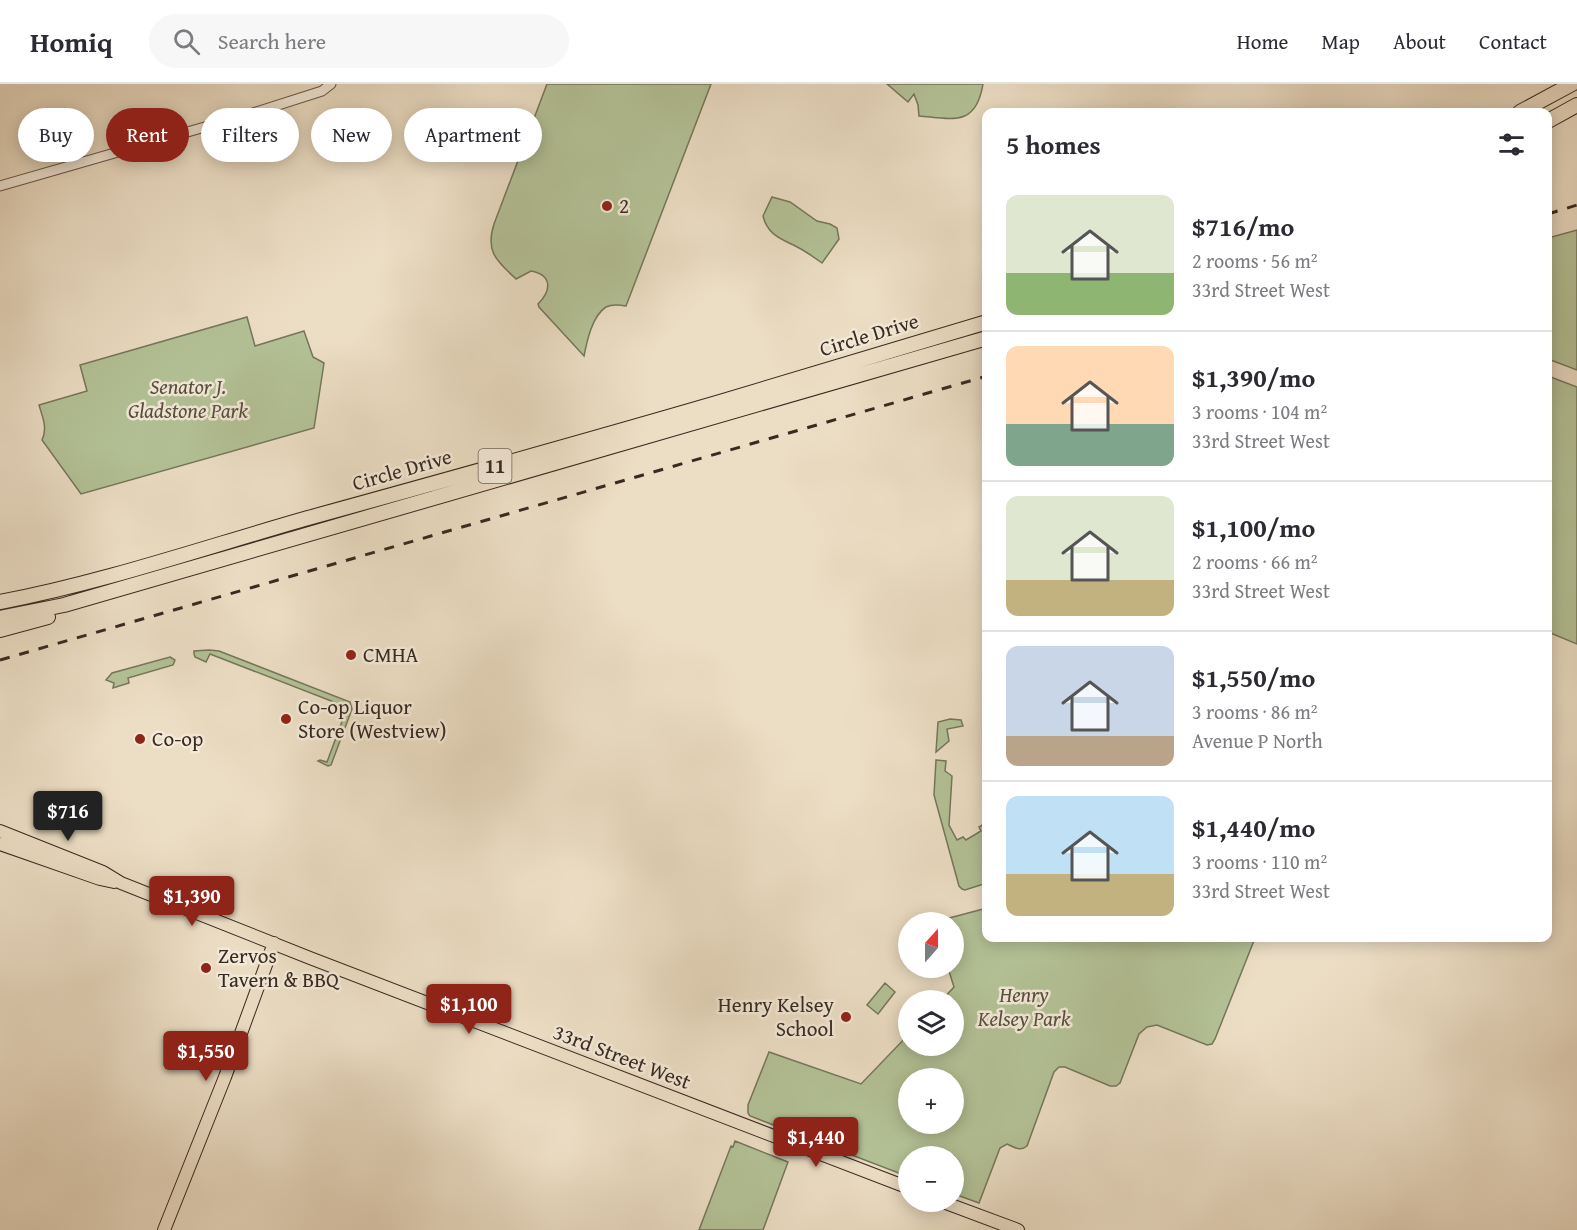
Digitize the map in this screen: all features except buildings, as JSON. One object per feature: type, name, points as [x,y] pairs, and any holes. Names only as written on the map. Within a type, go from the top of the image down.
[{"type":"highway","points":[[1527,108],[1572,84]]},
{"type":"highway","points":[[1552,119],[1577,105]]},
{"type":"highway","name":"Circle Drive","points":[[0,601],[17,599],[112,575],[723,401],[982,323]]},
{"type":"highway","name":"Circle Drive","points":[[0,618],[64,605],[982,339]]},
{"type":"highway","points":[[0,630],[51,616],[64,605]]},
{"type":"main road","name":"33rd Street West","points":[[0,831],[103,872],[121,883],[898,1184]]},
{"type":"main road","name":"33rd Street West","points":[[0,844],[100,879],[121,883]]},
{"type":"main road","points":[[164,1230],[225,1077],[274,943]]},
{"type":"main road","points":[[964,1210],[1018,1230]]},
{"type":"street","points":[[0,186],[250,114],[322,91],[331,84]]},
{"type":"green space","points":[[547,84],[711,84],[626,306],[611,305],[601,311],[591,329],[584,356],[539,307],[538,304],[546,294],[548,284],[543,276],[531,271],[516,279],[498,261],[492,249],[494,224],[517,162],[542,162],[542,108],[538,108]]},
{"type":"green space","points":[[887,84],[983,84],[975,108],[969,114],[952,119],[919,116],[914,94],[908,102]]},
{"type":"green space","points":[[772,197],[790,202],[817,221],[837,228],[839,239],[822,263],[778,237],[769,229],[763,216]]},
{"type":"green space","points":[[1577,230],[1577,370],[1552,361],[1552,237]]},
{"type":"green space","name":"Senator J. Gladstone Park","points":[[247,317],[255,346],[304,331],[313,357],[324,363],[314,428],[81,494],[42,440],[44,427],[39,405],[87,391],[80,365]]},
{"type":"green space","points":[[1552,378],[1577,387],[1577,644],[1552,634]]},
{"type":"green space","points":[[194,651],[219,651],[350,702],[352,709],[331,765],[328,766],[318,761],[327,762],[344,716],[336,713],[339,704],[210,654],[206,662],[195,657]]},
{"type":"green space","points":[[170,657],[175,660],[173,665],[128,678],[129,683],[113,688],[114,683],[106,680],[112,673]]},
{"type":"green space","points":[[950,719],[961,720],[963,726],[947,729],[949,741],[936,752],[938,722]]},
{"type":"green space","points":[[936,760],[946,761],[945,771],[952,776],[949,825],[957,840],[963,837],[966,840],[981,831],[979,827],[982,825],[982,885],[965,890],[959,886],[934,795]]},
{"type":"green space","name":"Henry Kelsey Park","points":[[982,909],[982,942],[1253,942],[1212,1044],[1207,1045],[1157,1025],[1147,1027],[1139,1034],[1120,1083],[1116,1086],[1110,1086],[1065,1067],[1059,1067],[1054,1072],[1027,1146],[1019,1149],[1007,1144],[1000,1148],[979,1203],[964,1198],[964,1146],[898,1146],[898,1173],[750,1116],[748,1113],[748,1105],[769,1052],[861,1084],[898,1045],[898,1056],[964,1056],[964,990],[951,990],[954,987],[951,978],[964,978],[964,914]]},
{"type":"green space","points":[[885,983],[895,992],[878,1014],[867,1005]]},
{"type":"green space","points":[[735,1141],[788,1162],[763,1230],[699,1230],[731,1146],[733,1147]]},
{"type":"railway","points":[[1552,213],[1577,205]]},
{"type":"railway","points":[[0,660],[982,377]]},
{"type":"place","name":"2","points":[[607,206]]},
{"type":"place","name":"CMHA","points":[[351,655]]},
{"type":"place","name":"Co-op Liquor Store (Westview)","points":[[286,719]]},
{"type":"place","name":"Co-op","points":[[140,739]]},
{"type":"place","name":"Zervos Tavern & BBQ","points":[[206,968]]},
{"type":"place","name":"Henry Kelsey School","points":[[846,1017]]}]
